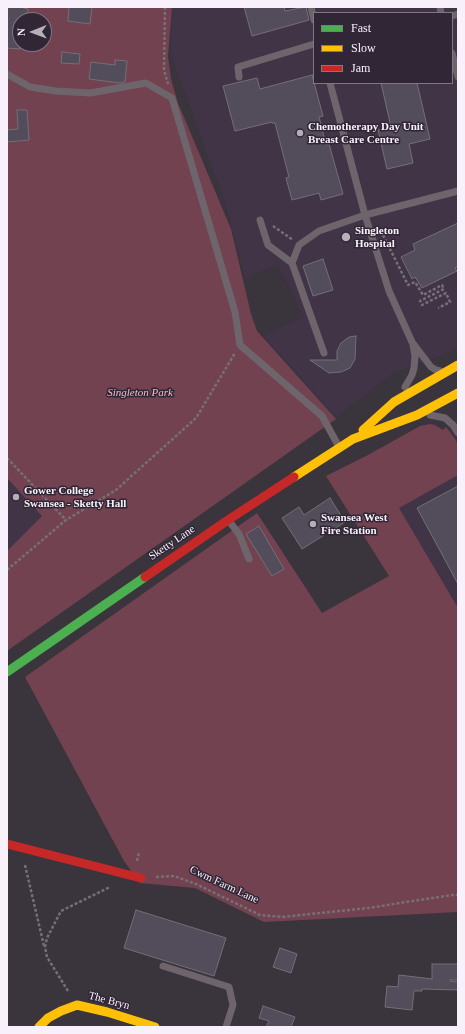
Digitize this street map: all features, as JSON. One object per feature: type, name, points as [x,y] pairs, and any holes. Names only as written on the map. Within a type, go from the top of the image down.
[{"type":"main road","name":"Sketty Lane","points":[[7,672],[71,626],[228,520],[353,439],[394,402],[458,365]]},
{"type":"main road","name":"Sketty Lane","points":[[353,439],[417,415],[458,393]]},
{"type":"main road","points":[[7,844],[141,878]]},
{"type":"main road","name":"The Bryn","points":[[39,1027],[48,1018],[77,1005],[107,1012],[155,1027]]},
{"type":"lane","points":[[239,77],[238,67],[313,44]]},
{"type":"lane","points":[[453,57],[458,77]]},
{"type":"lane","points":[[7,74],[30,87],[56,91],[90,93],[146,83],[172,98],[235,312],[240,345],[322,416],[340,447]]},
{"type":"lane","points":[[330,84],[365,215],[389,291],[412,342],[415,356],[412,375],[394,402]]},
{"type":"lane","points":[[292,263],[299,245],[319,230],[365,215],[458,191]]},
{"type":"lane","points":[[260,220],[268,244],[292,263],[324,353]]},
{"type":"lane","points":[[412,342],[431,367],[436,370],[448,370]]},
{"type":"lane","points":[[417,415],[434,415],[445,418],[453,425],[458,433]]},
{"type":"lane","points":[[228,520],[239,534],[249,559]]},
{"type":"lane","points":[[163,966],[229,987],[233,1005],[226,1027]]},
{"type":"path","points":[[164,70],[165,7]]},
{"type":"path","points":[[274,226],[299,245]]},
{"type":"path","points":[[383,235],[408,285],[415,282],[423,295],[442,285],[444,289],[420,301],[422,305],[446,294],[450,302],[438,308]]},
{"type":"path","points":[[7,570],[66,520],[116,490],[196,418],[240,345]]},
{"type":"path","points":[[7,458],[66,520]]},
{"type":"path","points":[[21,847],[47,957],[77,1005]]},
{"type":"path","name":"Cwm Farm Lane","points":[[141,878],[174,876],[196,884],[260,915],[282,917],[368,908],[458,895]]},
{"type":"path","points":[[45,947],[47,938],[61,911],[111,886]]},
{"type":"shaded area","name":"Singleton Hospital","points":[[172,7],[458,7],[458,347],[444,354],[391,374],[337,417],[263,336],[304,317],[278,264],[245,278],[228,211],[171,54]]},
{"type":"shaded area","points":[[458,419],[458,608],[398,507],[420,426],[430,424],[443,430]]},
{"type":"shaded area","name":"Gower College Swansea - Sketty Hall","points":[[7,478],[42,516],[7,551]]},
{"type":"green space","name":"Singleton Park","points":[[7,7],[172,7],[168,56],[171,79],[178,103],[231,229],[251,314],[257,331],[336,419],[7,651],[7,551],[42,516],[7,478]]},
{"type":"green space","points":[[430,424],[443,430],[446,427],[455,439],[458,445],[458,475],[399,508],[458,608],[458,912],[264,922],[195,888],[140,883],[124,861],[25,677],[257,513],[322,613],[389,576],[326,476],[420,426]]},
{"type":"building","points":[[7,7],[20,7],[28,9],[28,12],[12,12],[12,48],[7,48]]},
{"type":"building","points":[[69,7],[92,7],[90,24],[68,21]]},
{"type":"building","points":[[244,7],[284,7],[285,11],[306,7],[309,20],[252,36]]},
{"type":"building","points":[[62,52],[80,54],[79,64],[61,63]]},
{"type":"building","points":[[115,60],[127,61],[125,82],[120,83],[89,79],[91,62],[115,65]]},
{"type":"building","name":"Chemotherapy Day Unit Breast Care Centre","points":[[312,75],[313,84],[314,84],[323,116],[319,117],[326,145],[329,144],[343,194],[321,200],[319,193],[292,200],[286,178],[289,177],[275,123],[272,122],[235,131],[223,86],[257,78],[260,89]]},
{"type":"building","points":[[381,84],[417,84],[430,139],[409,144],[413,163],[387,169],[378,130],[391,127]]},
{"type":"building","points":[[17,110],[27,110],[29,140],[7,142],[7,130],[18,129]]},
{"type":"building","points":[[458,223],[458,266],[455,268],[457,271],[422,288],[415,277],[412,279],[401,257],[415,250],[413,244]]},
{"type":"building","points":[[323,259],[333,290],[313,296],[303,266]]},
{"type":"building","points":[[356,336],[355,359],[350,368],[341,372],[329,373],[310,360],[337,360],[337,351],[341,343],[349,337]]},
{"type":"building","points":[[458,486],[458,584],[417,508]]},
{"type":"building","name":"Swansea West Fire Station","points":[[330,498],[345,522],[302,549],[282,518],[299,507],[304,515]]},
{"type":"building","points":[[259,526],[284,569],[272,576],[246,534]]},
{"type":"building","points":[[136,910],[226,938],[214,976],[124,948]]},
{"type":"building","points":[[280,948],[297,954],[291,973],[273,967]]},
{"type":"building","points":[[432,964],[458,964],[458,980],[450,981],[458,982],[458,990],[422,989],[422,991],[414,991],[412,1010],[385,1007],[387,986],[398,987],[399,975],[432,979]]},
{"type":"building","points":[[263,1006],[295,1017],[291,1027],[266,1027],[269,1021],[259,1018]]},
{"type":"traffic: fast","points":[[7,672],[145,577]]},
{"type":"traffic: slow","points":[[363,430],[394,402],[458,365]]},
{"type":"traffic: slow","points":[[294,477],[353,439],[417,415],[458,393]]},
{"type":"traffic: slow","points":[[39,1027],[48,1018],[77,1005],[107,1012],[155,1027]]},
{"type":"traffic: jam","points":[[145,577],[294,477]]},
{"type":"traffic: jam","points":[[7,844],[141,878]]},
{"type":"place","name":"Chemotherapy Day Unit Breast Care Centre","points":[[300,133]]},
{"type":"place","name":"Singleton Hospital","points":[[346,237]]},
{"type":"place","name":"Gower College Swansea - Sketty Hall","points":[[16,497]]},
{"type":"place","name":"Swansea West Fire Station","points":[[313,524]]}]
